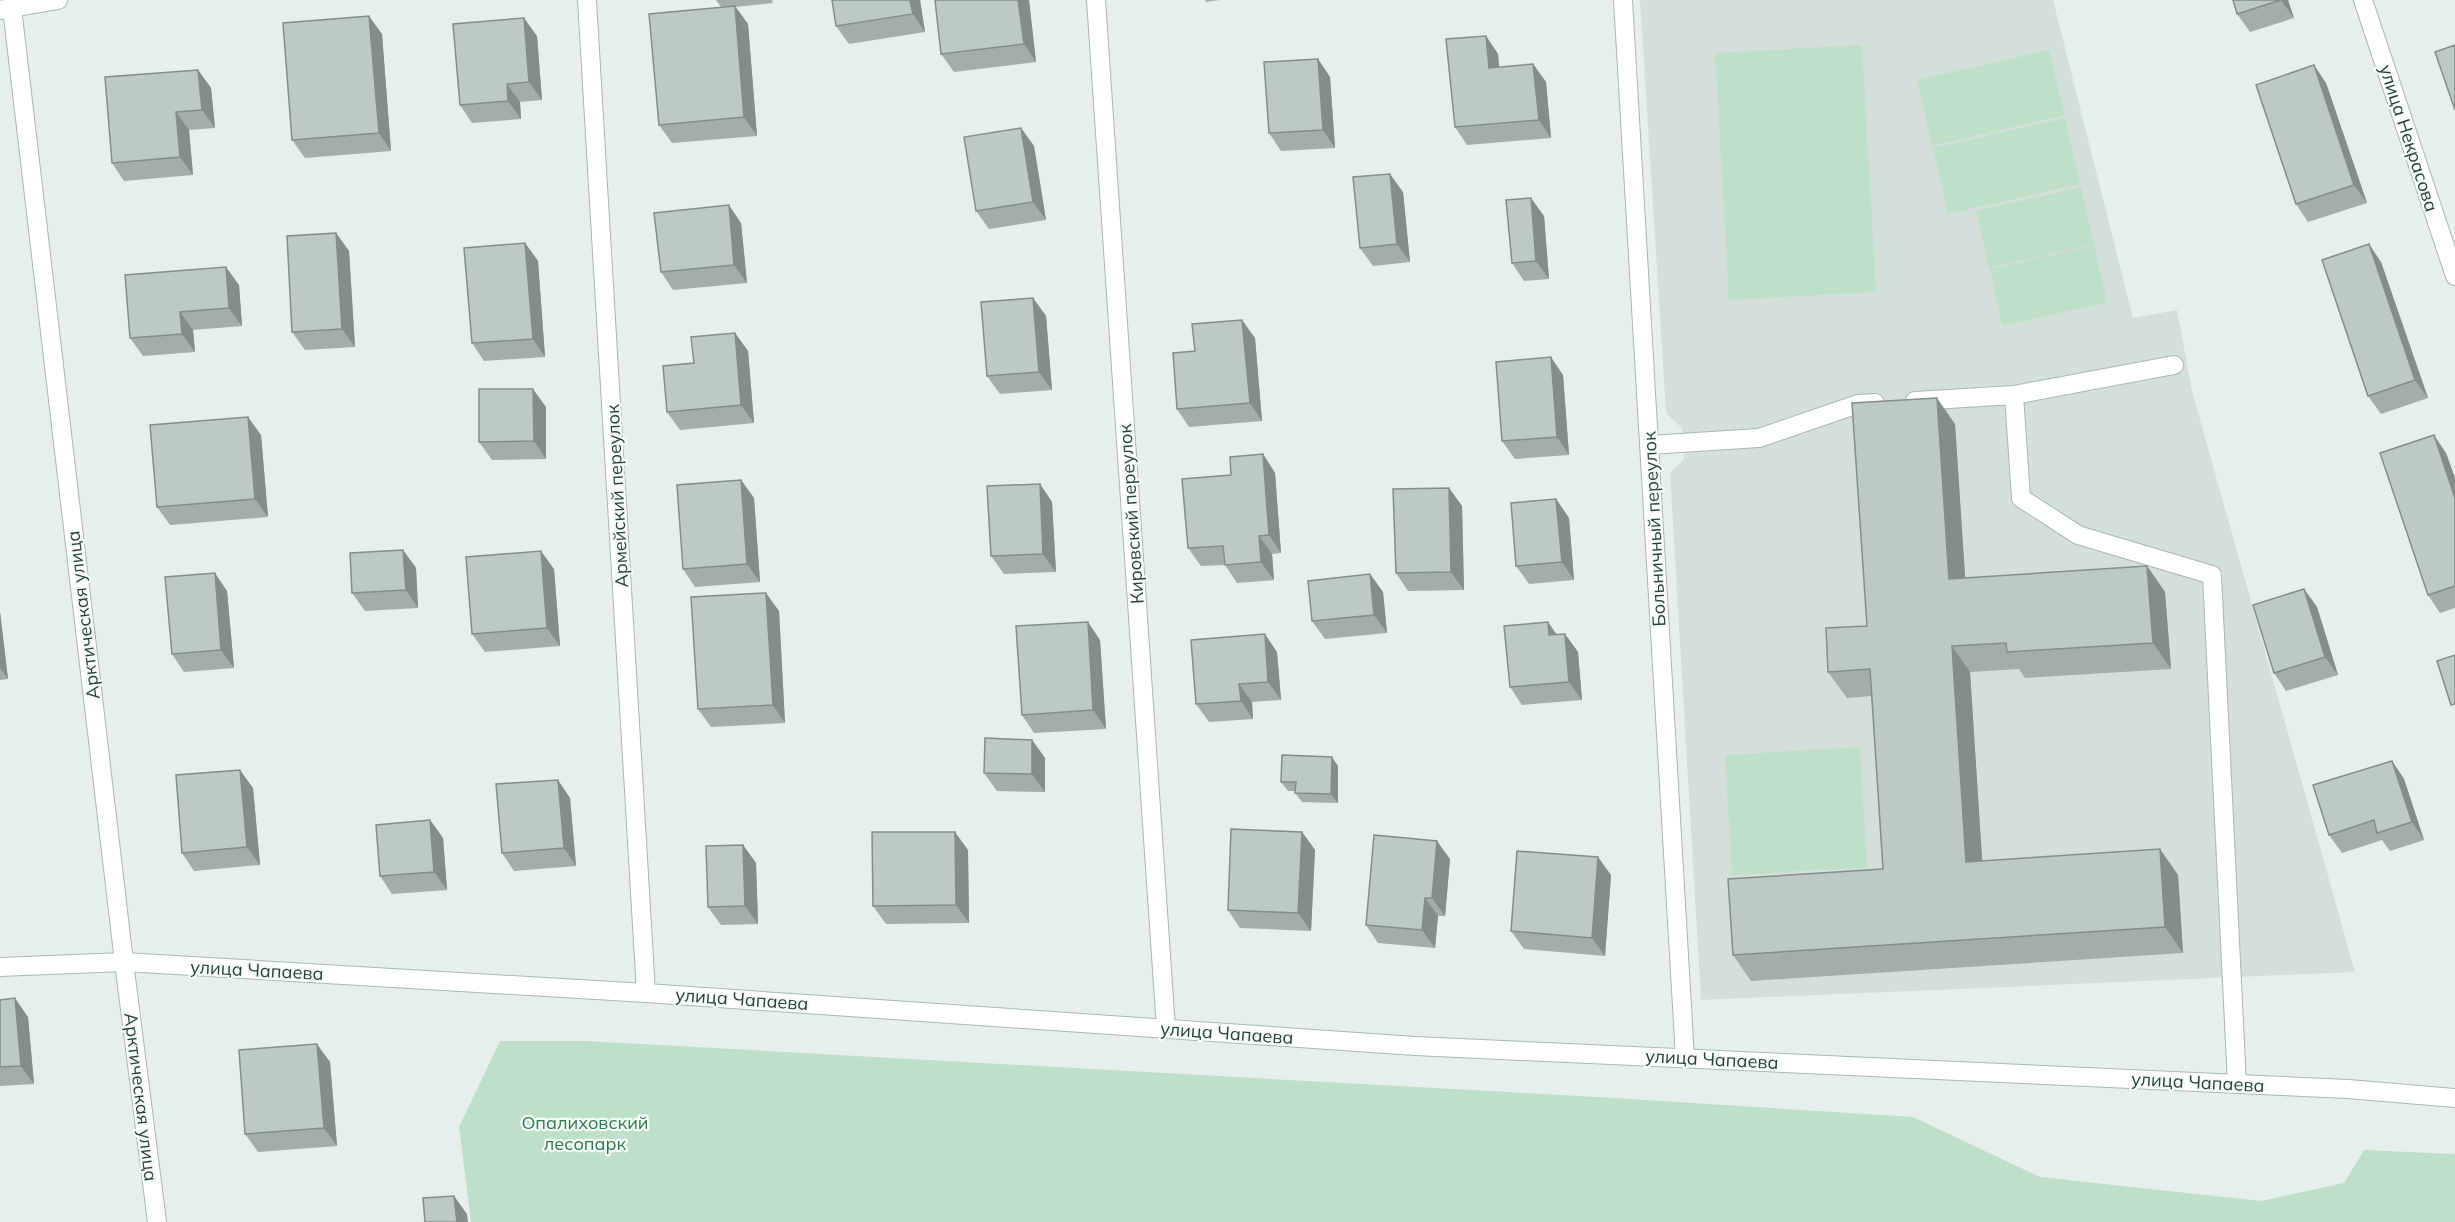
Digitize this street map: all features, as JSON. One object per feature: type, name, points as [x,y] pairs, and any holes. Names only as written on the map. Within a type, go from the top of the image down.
[{"type":"street","points":[[6,9],[58,0]]},
{"type":"street","name":"Армейский переулок","points":[[587,0],[646,993]]},
{"type":"street","name":"Кировский переулок","points":[[1096,0],[1166,1029]]},
{"type":"street","name":"Больничный переулок","points":[[1623,0],[1684,1058]]},
{"type":"street","name":"улица Некрасова","points":[[2363,0],[2455,276]]},
{"type":"street","name":"Арктическая улица","points":[[6,9],[157,1222]]},
{"type":"street","points":[[1649,445],[1759,438],[1858,404],[2014,395],[2174,365]]},
{"type":"street","points":[[2014,395],[2021,498],[2078,535],[2212,575],[2237,1084]]},
{"type":"street","name":"улица Чапаева","points":[[0,967],[124,962],[646,993],[1415,1046],[2348,1089],[2455,1098]]},
{"type":"shaded area","points":[[1640,0],[2053,0],[2133,318],[2177,310],[2192,391],[2355,972],[1701,1000],[1670,473],[1684,459],[1682,428],[1666,413]]},
{"type":"green space","points":[[1862,45],[1876,292],[1729,300],[1715,53]]},
{"type":"green space","points":[[2049,50],[2065,115],[1932,146],[1917,80]]},
{"type":"green space","points":[[2065,118],[2080,184],[1948,214],[1933,148]]},
{"type":"green space","points":[[2081,187],[2094,244],[1989,268],[1976,211]]},
{"type":"green space","points":[[2094,245],[2107,302],[2002,326],[1990,269]]},
{"type":"green space","points":[[1860,747],[1867,867],[1732,875],[1725,755]]},
{"type":"green space","name":"Опалиховский лесопарк","points":[[500,1041],[586,1041],[1614,1098],[1913,1117],[2040,1177],[2261,1201],[2344,1183],[2364,1150],[2455,1154],[2455,1222],[471,1222],[459,1127]]},
{"type":"building","points":[[832,0],[910,0],[913,14],[836,26]]},
{"type":"building","points":[[935,0],[1018,0],[1024,44],[941,54]]},
{"type":"building","points":[[2233,0],[2281,0],[2237,14]]},
{"type":"building","points":[[735,6],[744,117],[659,125],[649,14]]},
{"type":"building","points":[[369,16],[379,133],[292,140],[283,23]]},
{"type":"building","points":[[524,18],[529,82],[507,84],[508,101],[460,105],[453,24]]},
{"type":"building","points":[[1486,36],[1489,68],[1533,64],[1539,120],[1455,127],[1446,39]]},
{"type":"building","points":[[2455,45],[2455,110],[2435,52]]},
{"type":"building","points":[[1318,59],[1323,130],[1269,133],[1264,62]]},
{"type":"building","points":[[2314,65],[2354,185],[2296,204],[2256,85]]},
{"type":"building","points":[[198,70],[202,110],[176,112],[180,157],[112,163],[105,77]]},
{"type":"building","points":[[1021,128],[1033,202],[976,211],[964,137]]},
{"type":"building","points":[[1390,174],[1397,244],[1360,248],[1353,177]]},
{"type":"building","points":[[1531,198],[1536,261],[1512,263],[1506,200]]},
{"type":"building","points":[[729,205],[734,265],[661,272],[654,213]]},
{"type":"building","points":[[336,233],[342,329],[292,332],[287,236]]},
{"type":"building","points":[[525,243],[533,339],[472,343],[464,248]]},
{"type":"building","points":[[2369,244],[2415,380],[2368,396],[2322,260]]},
{"type":"building","points":[[226,267],[229,308],[180,312],[182,334],[130,338],[125,275]]},
{"type":"building","points":[[1033,298],[1039,372],[987,376],[981,302]]},
{"type":"building","points":[[1242,320],[1250,403],[1177,409],[1173,353],[1195,351],[1192,324]]},
{"type":"building","points":[[735,333],[741,405],[667,412],[663,366],[694,363],[691,337]]},
{"type":"building","points":[[1551,357],[1557,437],[1502,441],[1496,362]]},
{"type":"building","points":[[479,389],[533,389],[534,441],[479,442]]},
{"type":"building","points":[[1937,398],[1949,579],[2147,566],[2153,643],[2007,652],[2006,643],[1952,646],[1966,862],[2160,849],[2165,927],[1733,955],[1728,879],[1883,869],[1870,669],[1828,672],[1826,628],[1867,626],[1852,403]]},
{"type":"building","points":[[248,417],[255,499],[157,507],[150,425]]},
{"type":"building","points":[[2434,435],[2455,498],[2455,586],[2428,595],[2380,453]]},
{"type":"building","points":[[1263,454],[1269,535],[1259,536],[1261,562],[1225,565],[1223,546],[1188,548],[1182,479],[1231,475],[1230,457]]},
{"type":"building","points":[[741,480],[747,564],[683,569],[677,485]]},
{"type":"building","points":[[1040,484],[1043,554],[991,556],[987,486]]},
{"type":"building","points":[[1449,488],[1451,572],[1396,573],[1393,489]]},
{"type":"building","points":[[1556,499],[1562,562],[1516,566],[1511,503]]},
{"type":"building","points":[[403,550],[406,590],[352,593],[350,553]]},
{"type":"building","points":[[541,551],[547,628],[472,634],[466,557]]},
{"type":"building","points":[[215,573],[221,650],[172,654],[165,577]]},
{"type":"building","points":[[1370,574],[1374,615],[1312,621],[1308,581]]},
{"type":"building","points":[[2304,589],[2325,657],[2274,673],[2253,605]]},
{"type":"building","points":[[766,593],[773,705],[698,709],[691,597]]},
{"type":"building","points":[[1088,622],[1093,710],[1022,715],[1016,626]]},
{"type":"building","points":[[1548,622],[1549,635],[1565,634],[1569,682],[1510,687],[1504,626]]},
{"type":"building","points":[[1265,634],[1268,682],[1239,684],[1241,701],[1196,704],[1191,640]]},
{"type":"building","points":[[2455,655],[2455,704],[2451,705],[2437,661]]},
{"type":"building","points":[[985,738],[1032,740],[1032,774],[984,773]]},
{"type":"building","points":[[1282,755],[1332,757],[1331,794],[1295,793],[1296,782],[1281,782]]},
{"type":"building","points":[[2392,761],[2412,822],[2377,833],[2374,820],[2329,835],[2313,785]]},
{"type":"building","points":[[240,770],[247,847],[182,853],[176,775]]},
{"type":"building","points":[[558,780],[564,848],[502,853],[496,784]]},
{"type":"building","points":[[430,820],[434,872],[380,876],[376,825]]},
{"type":"building","points":[[1231,829],[1302,832],[1298,913],[1228,910]]},
{"type":"building","points":[[872,832],[955,832],[956,905],[873,906]]},
{"type":"building","points":[[1374,835],[1437,841],[1432,898],[1425,898],[1422,930],[1366,925]]},
{"type":"building","points":[[743,845],[745,906],[708,907],[706,846]]},
{"type":"building","points":[[1517,851],[1598,857],[1592,938],[1511,931]]},
{"type":"building","points":[[15,998],[21,1066],[0,1067],[0,1000]]},
{"type":"building","points":[[317,1044],[324,1128],[245,1134],[239,1050]]},
{"type":"building","points":[[454,1196],[457,1222],[425,1222],[423,1198]]}]
